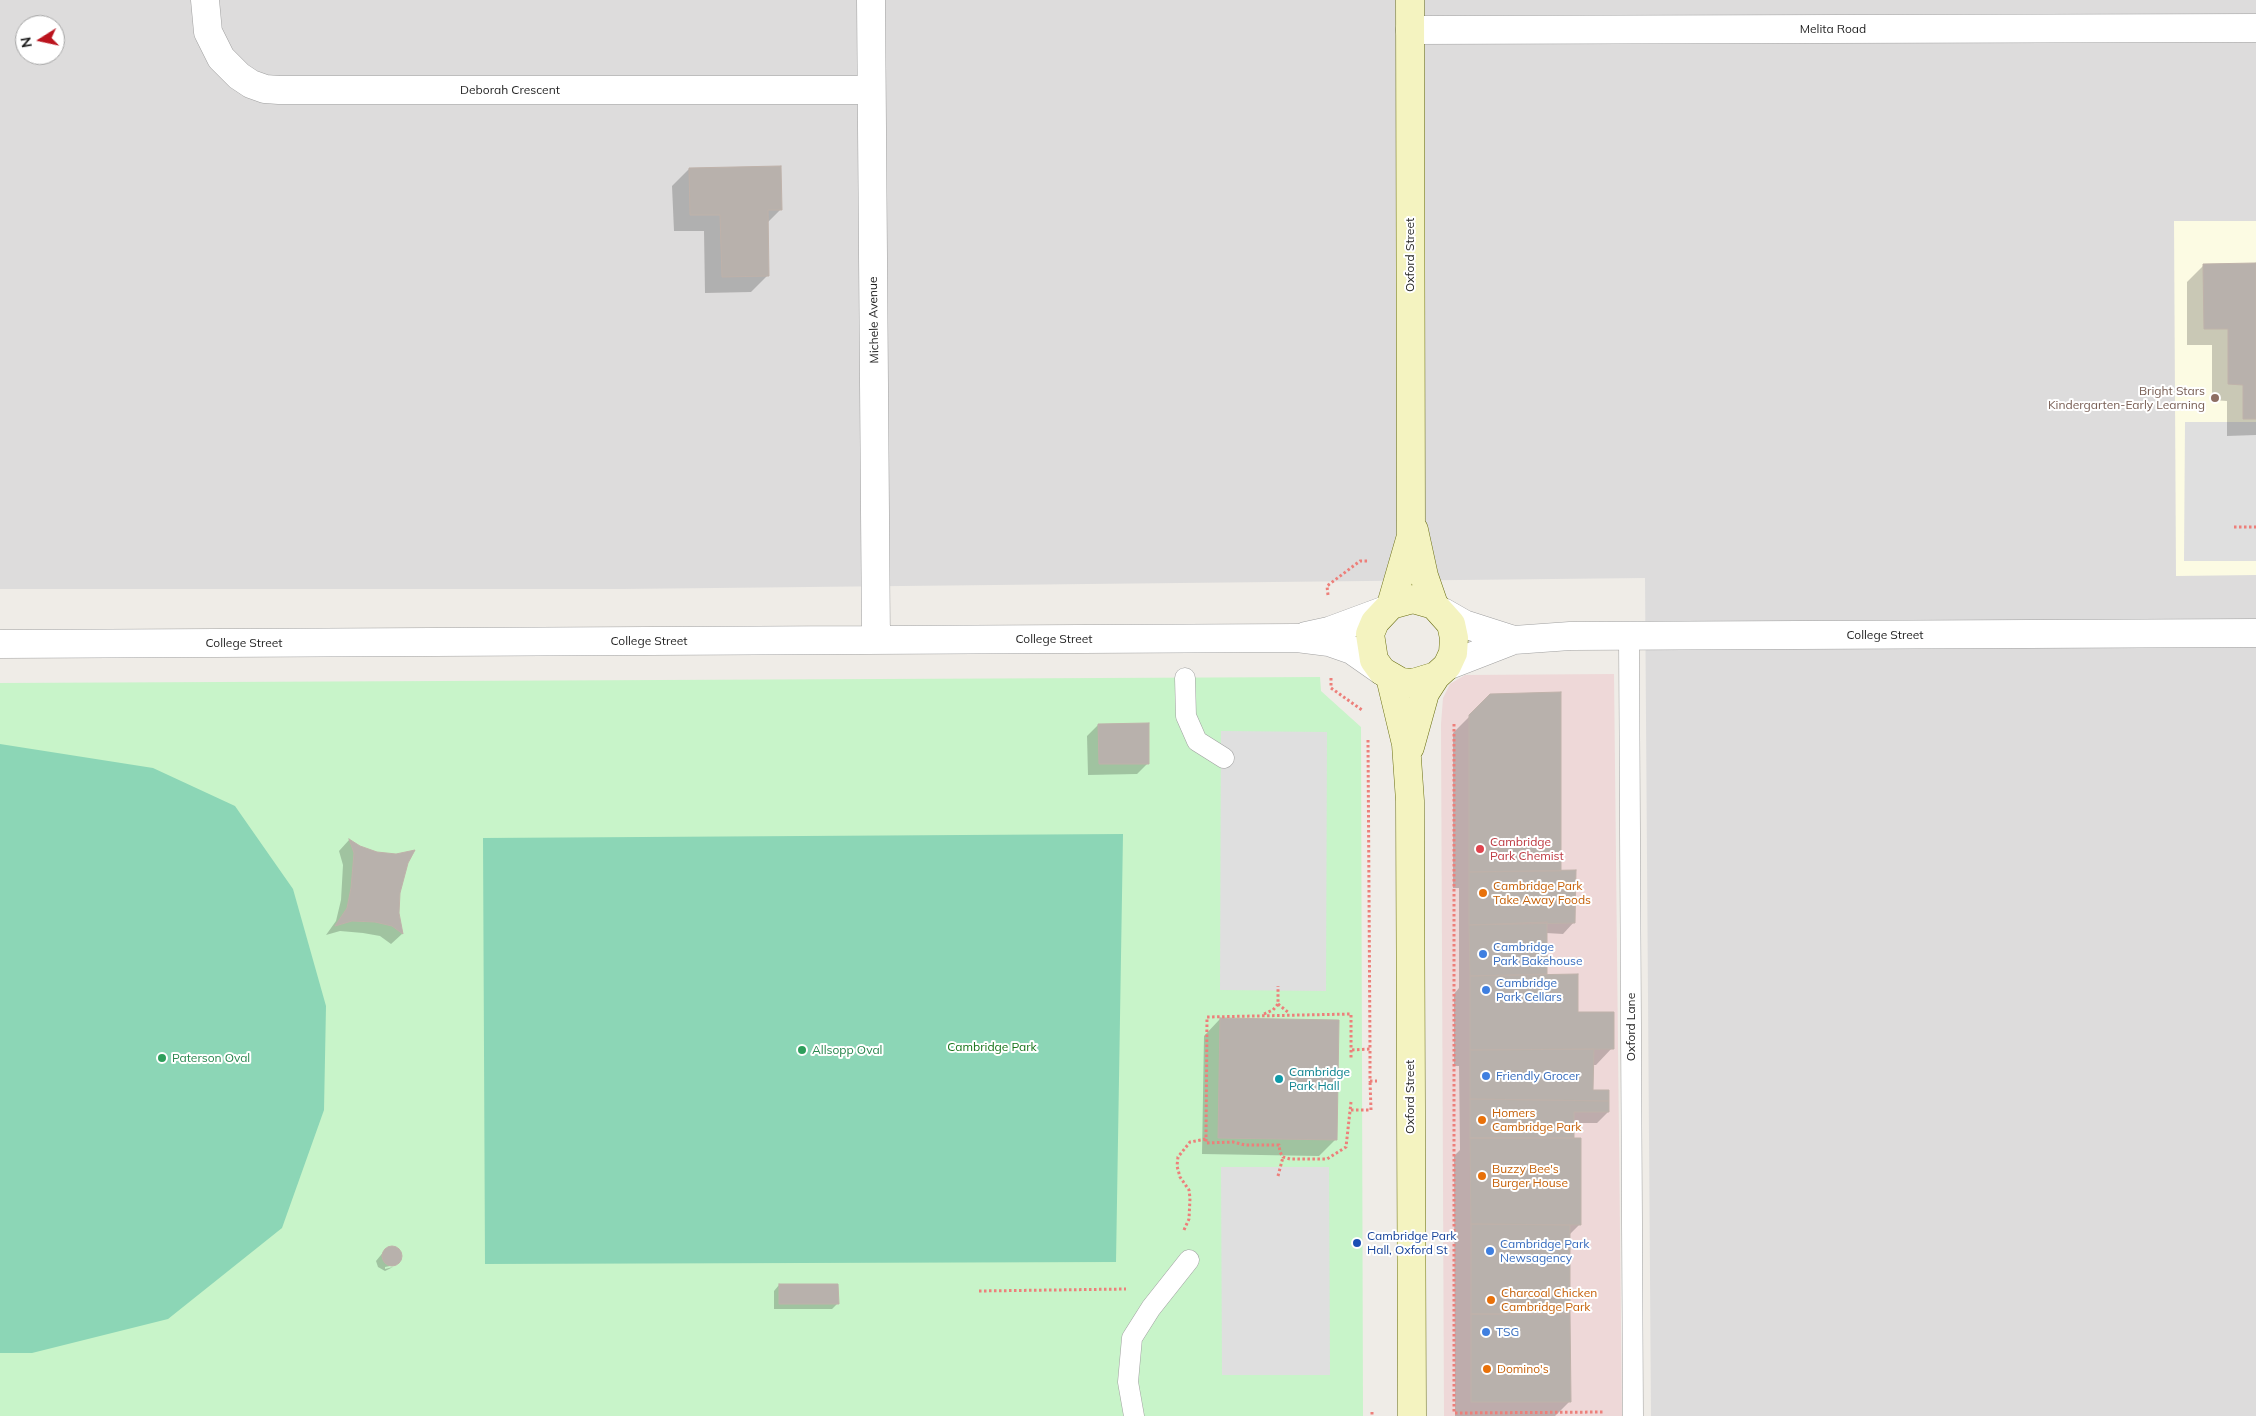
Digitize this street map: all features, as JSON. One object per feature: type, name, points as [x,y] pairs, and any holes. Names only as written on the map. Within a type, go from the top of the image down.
[{"type":"street","name":"Deborah Crescent","points":[[205,0],[208,32],[221,58],[229,68],[251,84],[272,90],[871,90]]},
{"type":"street","name":"Michele Avenue","points":[[871,0],[876,640]]},
{"type":"street","name":"Oxford Street","points":[[1387,608],[1411,536],[1412,511],[1410,0]]},
{"type":"street","name":"Melita Road","points":[[1410,30],[2256,28]]},
{"type":"street","name":"Oxford Street","points":[[1412,511],[1424,576],[1438,609]]},
{"type":"street","points":[[1413,599],[1438,609],[1450,624],[1454,638],[1453,653],[1441,671],[1413,683],[1401,682],[1386,674],[1374,660],[1370,634],[1375,622],[1387,608],[1413,599]]},
{"type":"street","name":"College Street","points":[[1297,638],[1329,631],[1387,608]]},
{"type":"street","name":"College Street","points":[[1438,609],[1464,624],[1514,640]]},
{"type":"street","name":"College Street","points":[[1441,671],[1514,640],[1570,636],[2256,633]]},
{"type":"street","name":"College Street","points":[[0,644],[1297,638],[1330,642],[1352,650],[1386,674]]},
{"type":"street","name":"Oxford Street","points":[[1408,779],[1411,743],[1418,713],[1425,693],[1441,671]]},
{"type":"street","name":"Oxford Street","points":[[1386,674],[1406,744],[1410,801],[1412,1416]]},
{"type":"lane","name":"Oxford Lane","points":[[1629,637],[1632,1416]]},
{"type":"lane","points":[[1185,678],[1186,716],[1197,741],[1224,758]]},
{"type":"lane","points":[[1134,1416],[1128,1382],[1132,1338],[1151,1308],[1189,1260]]},
{"type":"path","points":[[2234,526],[2256,527]]},
{"type":"path","points":[[1328,600],[1327,586],[1360,561],[1377,561]]},
{"type":"path","points":[[1330,673],[1331,688],[1368,714]]},
{"type":"path","points":[[1454,723],[1454,1413],[1607,1412]]},
{"type":"path","points":[[1351,1110],[1371,1110],[1368,733]]},
{"type":"path","points":[[1261,1015],[1273,1010],[1278,1004],[1278,986]]},
{"type":"path","points":[[1278,1004],[1284,1011],[1292,1014]]},
{"type":"path","points":[[1351,1058],[1351,1014],[1207,1017],[1206,1142],[1279,1145],[1280,1152],[1284,1157],[1290,1159],[1327,1159],[1346,1147],[1351,1102]]},
{"type":"path","points":[[1352,1050],[1370,1049]]},
{"type":"path","points":[[1370,1081],[1382,1081]]},
{"type":"path","points":[[1183,1233],[1189,1219],[1190,1198],[1189,1190],[1178,1172],[1178,1157],[1190,1142],[1206,1139]]},
{"type":"path","points":[[1278,1176],[1284,1157]]},
{"type":"path","points":[[980,1291],[1127,1289]]},
{"type":"shaded area","points":[[0,0],[2256,0],[2256,1416],[1651,1416],[1645,578],[623,589],[0,589]]},
{"type":"shaded area","name":"Bright Stars Kindergarten-Early Learning","points":[[2174,221],[2256,221],[2256,575],[2176,576]]},
{"type":"shaded area","points":[[2185,422],[2256,422],[2256,561],[2184,561]]},
{"type":"shaded area","points":[[1614,674],[1622,1416],[1444,1416],[1441,724],[1443,698],[1450,684],[1465,675]]},
{"type":"shaded area","points":[[1221,731],[1327,732],[1326,991],[1220,990]]},
{"type":"shaded area","points":[[1221,1167],[1329,1167],[1330,1375],[1222,1375]]},
{"type":"green space","name":"Cambridge Park","points":[[1320,677],[1321,691],[1361,727],[1363,1416],[0,1416],[0,683]]},
{"type":"green space","name":"Paterson Oval","points":[[0,744],[153,768],[235,806],[293,889],[326,1006],[324,1110],[282,1228],[168,1319],[32,1353],[0,1353]]},
{"type":"green space","name":"Allsopp Oval","points":[[1123,834],[1116,1262],[485,1264],[483,838]]},
{"type":"building","points":[[781,166],[782,210],[768,210],[769,276],[722,277],[720,215],[690,215],[689,168]]},
{"type":"building","points":[[2256,263],[2256,419],[2243,419],[2243,385],[2228,384],[2228,329],[2204,329],[2203,264]]},
{"type":"building","points":[[1561,692],[1561,871],[1469,872],[1469,715],[1490,694]]},
{"type":"building","points":[[1149,723],[1149,764],[1099,764],[1098,724]]},
{"type":"building","points":[[349,839],[360,846],[377,852],[396,854],[415,850],[408,863],[400,893],[399,913],[403,934],[392,926],[375,922],[352,921],[335,926],[347,908],[351,888],[354,853]]},
{"type":"building","points":[[1576,870],[1575,923],[1469,925],[1469,872]]},
{"type":"building","points":[[1547,922],[1547,974],[1470,976],[1469,925]]},
{"type":"building","points":[[1578,974],[1578,1012],[1614,1012],[1614,1049],[1470,1050],[1470,976]]},
{"type":"building","name":"Cambridge Park Hall","points":[[1220,1018],[1339,1020],[1337,1140],[1218,1138]]},
{"type":"building","points":[[1594,1049],[1593,1090],[1609,1090],[1609,1101],[1470,1099],[1470,1050]]},
{"type":"building","points":[[1470,1099],[1609,1101],[1609,1112],[1574,1112],[1574,1138],[1470,1138]]},
{"type":"building","points":[[1470,1138],[1581,1138],[1581,1225],[1471,1224]]},
{"type":"building","points":[[1471,1224],[1570,1225],[1570,1314],[1471,1314]]},
{"type":"building","points":[[392,1246],[399,1249],[402,1256],[399,1263],[392,1266],[385,1263],[382,1256],[385,1249]]},
{"type":"building","points":[[779,1284],[838,1284],[839,1304],[779,1304]]},
{"type":"building","points":[[1471,1314],[1570,1314],[1571,1402],[1471,1402]]},
{"type":"place","name":"Bright Stars Kindergarten-Early Learning","points":[[2215,398]]},
{"type":"place","name":"Cambridge Park Chemist","points":[[1480,849]]},
{"type":"place","name":"Cambridge Park Take Away Foods","points":[[1483,893]]},
{"type":"place","name":"Cambridge Park Bakehouse","points":[[1483,954]]},
{"type":"place","name":"Cambridge Park Cellars","points":[[1486,990]]},
{"type":"place","name":"Allsopp Oval","points":[[802,1050]]},
{"type":"place","name":"Paterson Oval","points":[[162,1058]]},
{"type":"place","name":"Friendly Grocer","points":[[1486,1076]]},
{"type":"place","name":"Cambridge Park Hall","points":[[1279,1079]]},
{"type":"place","name":"Homers Cambridge Park","points":[[1482,1120]]},
{"type":"place","name":"Buzzy Bee's Burger House","points":[[1482,1176]]},
{"type":"place","name":"Cambridge Park Hall, Oxford St","points":[[1357,1243]]},
{"type":"place","name":"Cambridge Park Newsagency","points":[[1490,1251]]},
{"type":"place","name":"Charcoal Chicken Cambridge Park","points":[[1491,1300]]},
{"type":"place","name":"TSG","points":[[1486,1332]]},
{"type":"place","name":"Domino's","points":[[1487,1369]]}]
